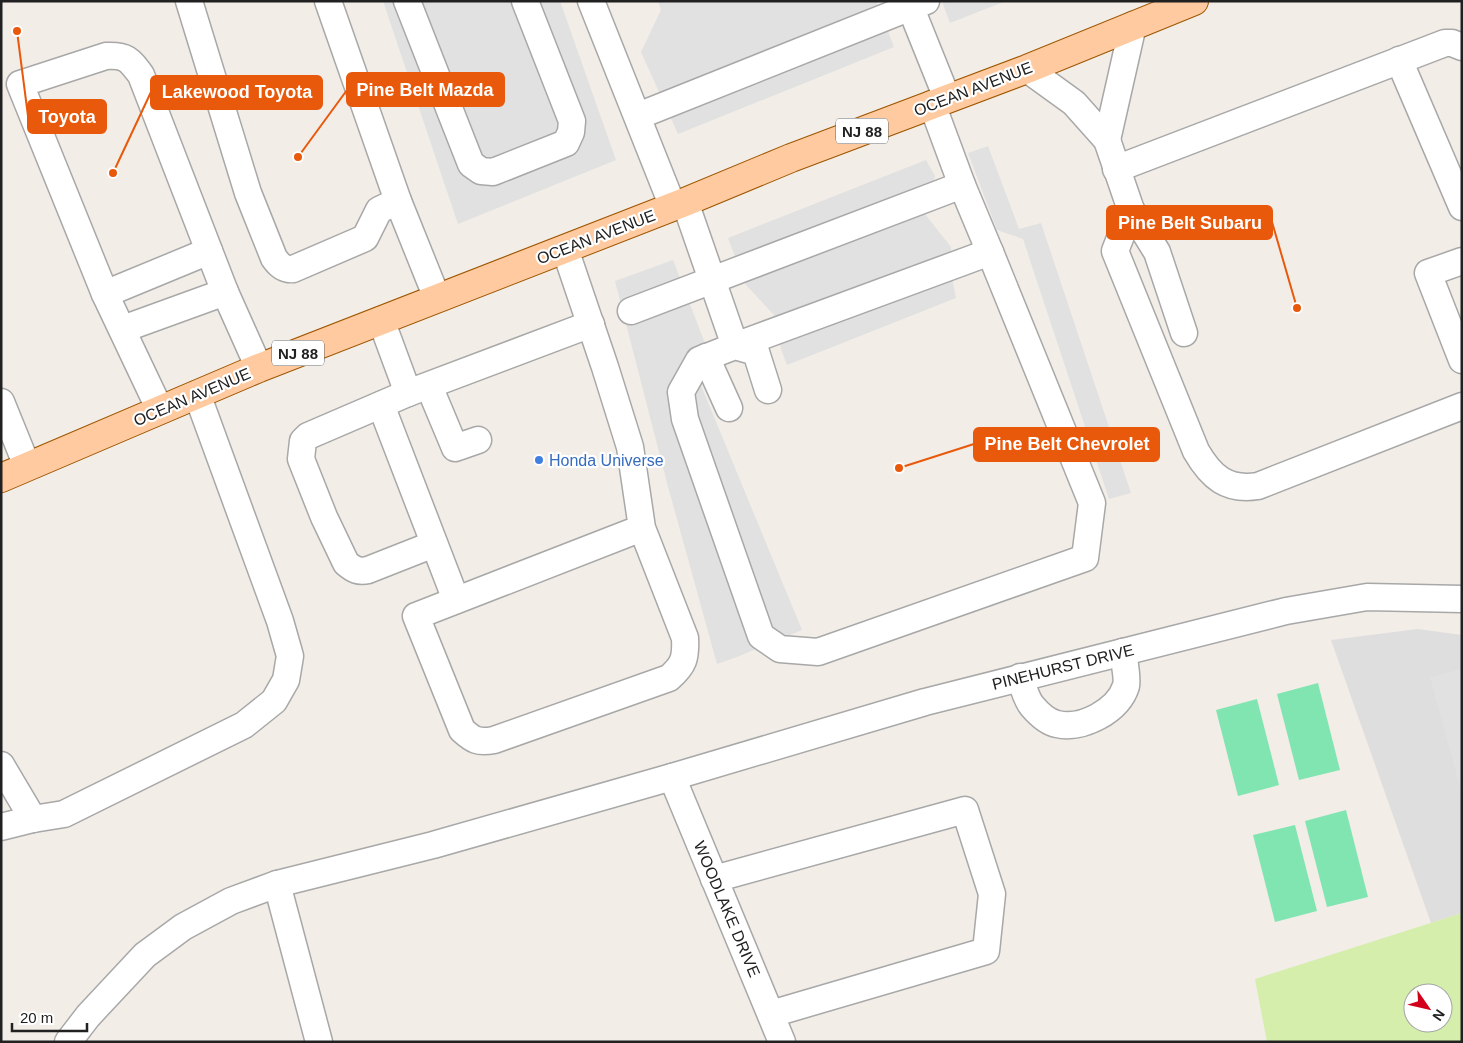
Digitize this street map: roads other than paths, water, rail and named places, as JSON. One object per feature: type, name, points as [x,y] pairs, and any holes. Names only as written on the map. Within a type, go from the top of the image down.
[{"type":"main road","name":"OCEAN AVENUE","points":[[1,478],[259,368],[679,204],[791,158],[1027,69],[1194,1]]},
{"type":"street","points":[[189,1],[248,193],[274,258],[283,267],[288,270],[293,269],[365,238],[379,210],[398,202]]},
{"type":"street","points":[[328,1],[398,202],[437,298]]},
{"type":"street","points":[[407,1],[471,164],[481,171],[493,172],[566,143],[571,132],[572,120],[525,1]]},
{"type":"street","points":[[591,1],[638,116],[679,204],[712,282],[727,349],[748,399],[756,352],[727,349]]},
{"type":"street","points":[[638,116],[915,3],[962,185],[990,252],[1092,503],[1085,558],[818,652],[780,649],[761,636],[685,419],[681,392],[699,360],[990,252]]},
{"type":"street","points":[[1107,140],[1133,25]]},
{"type":"street","points":[[1116,168],[1445,43],[1452,43],[1462,47]]},
{"type":"street","points":[[160,410],[11,87],[106,56],[119,55],[131,62],[141,76],[225,292],[259,368]]},
{"type":"street","points":[[1400,60],[1462,207]]},
{"type":"street","points":[[1027,69],[1074,103],[1107,140],[1131,210],[1156,252],[1184,332]]},
{"type":"street","points":[[632,311],[962,185]]},
{"type":"street","points":[[1131,210],[1115,251],[1196,452],[1212,474],[1224,482],[1247,488],[1258,486],[1462,406]]},
{"type":"street","points":[[565,249],[630,447],[642,528],[685,638],[686,654],[679,669],[669,678],[494,740],[481,742],[470,737],[462,730],[416,616],[642,528]]},
{"type":"street","points":[[105,294],[209,250]]},
{"type":"street","points":[[1462,260],[1428,273],[1462,360]]},
{"type":"street","points":[[123,329],[225,292]]},
{"type":"street","points":[[381,320],[419,389],[455,448],[478,440]]},
{"type":"street","points":[[434,544],[368,570],[352,569],[346,564],[301,459],[303,441],[308,436],[419,389],[591,324]]},
{"type":"street","points":[[1,827],[64,814],[244,725],[274,701],[286,680],[290,656],[280,621],[197,394]]},
{"type":"street","points":[[1,402],[27,466]]},
{"type":"street","points":[[381,405],[456,600]]},
{"type":"street","name":"PINEHURST DRIVE","points":[[68,1042],[88,1016],[146,955],[183,927],[231,901],[277,884],[433,845],[925,702],[1286,611],[1368,597],[1462,599]]},
{"type":"street","points":[[1020,678],[1030,704],[1042,716],[1056,724],[1072,725],[1100,717],[1116,703],[1127,685],[1123,652]]},
{"type":"street","points":[[1,765],[33,819]]},
{"type":"street","name":"WOODLAKE DRIVE","points":[[672,777],[782,1042]]},
{"type":"street","points":[[714,879],[965,810],[992,894],[986,951],[771,1014]]},
{"type":"street","points":[[277,884],[319,1042]]},
{"type":"place","name":"Toyota","points":[[17,31]]},
{"type":"place","name":"Pine Belt Mazda","points":[[298,157]]},
{"type":"place","name":"Lakewood Toyota","points":[[113,173]]},
{"type":"place","name":"Pine Belt Subaru","points":[[1297,308]]},
{"type":"place","name":"Honda Universe","points":[[539,460]]},
{"type":"place","name":"Pine Belt Chevrolet","points":[[899,468]]}]
